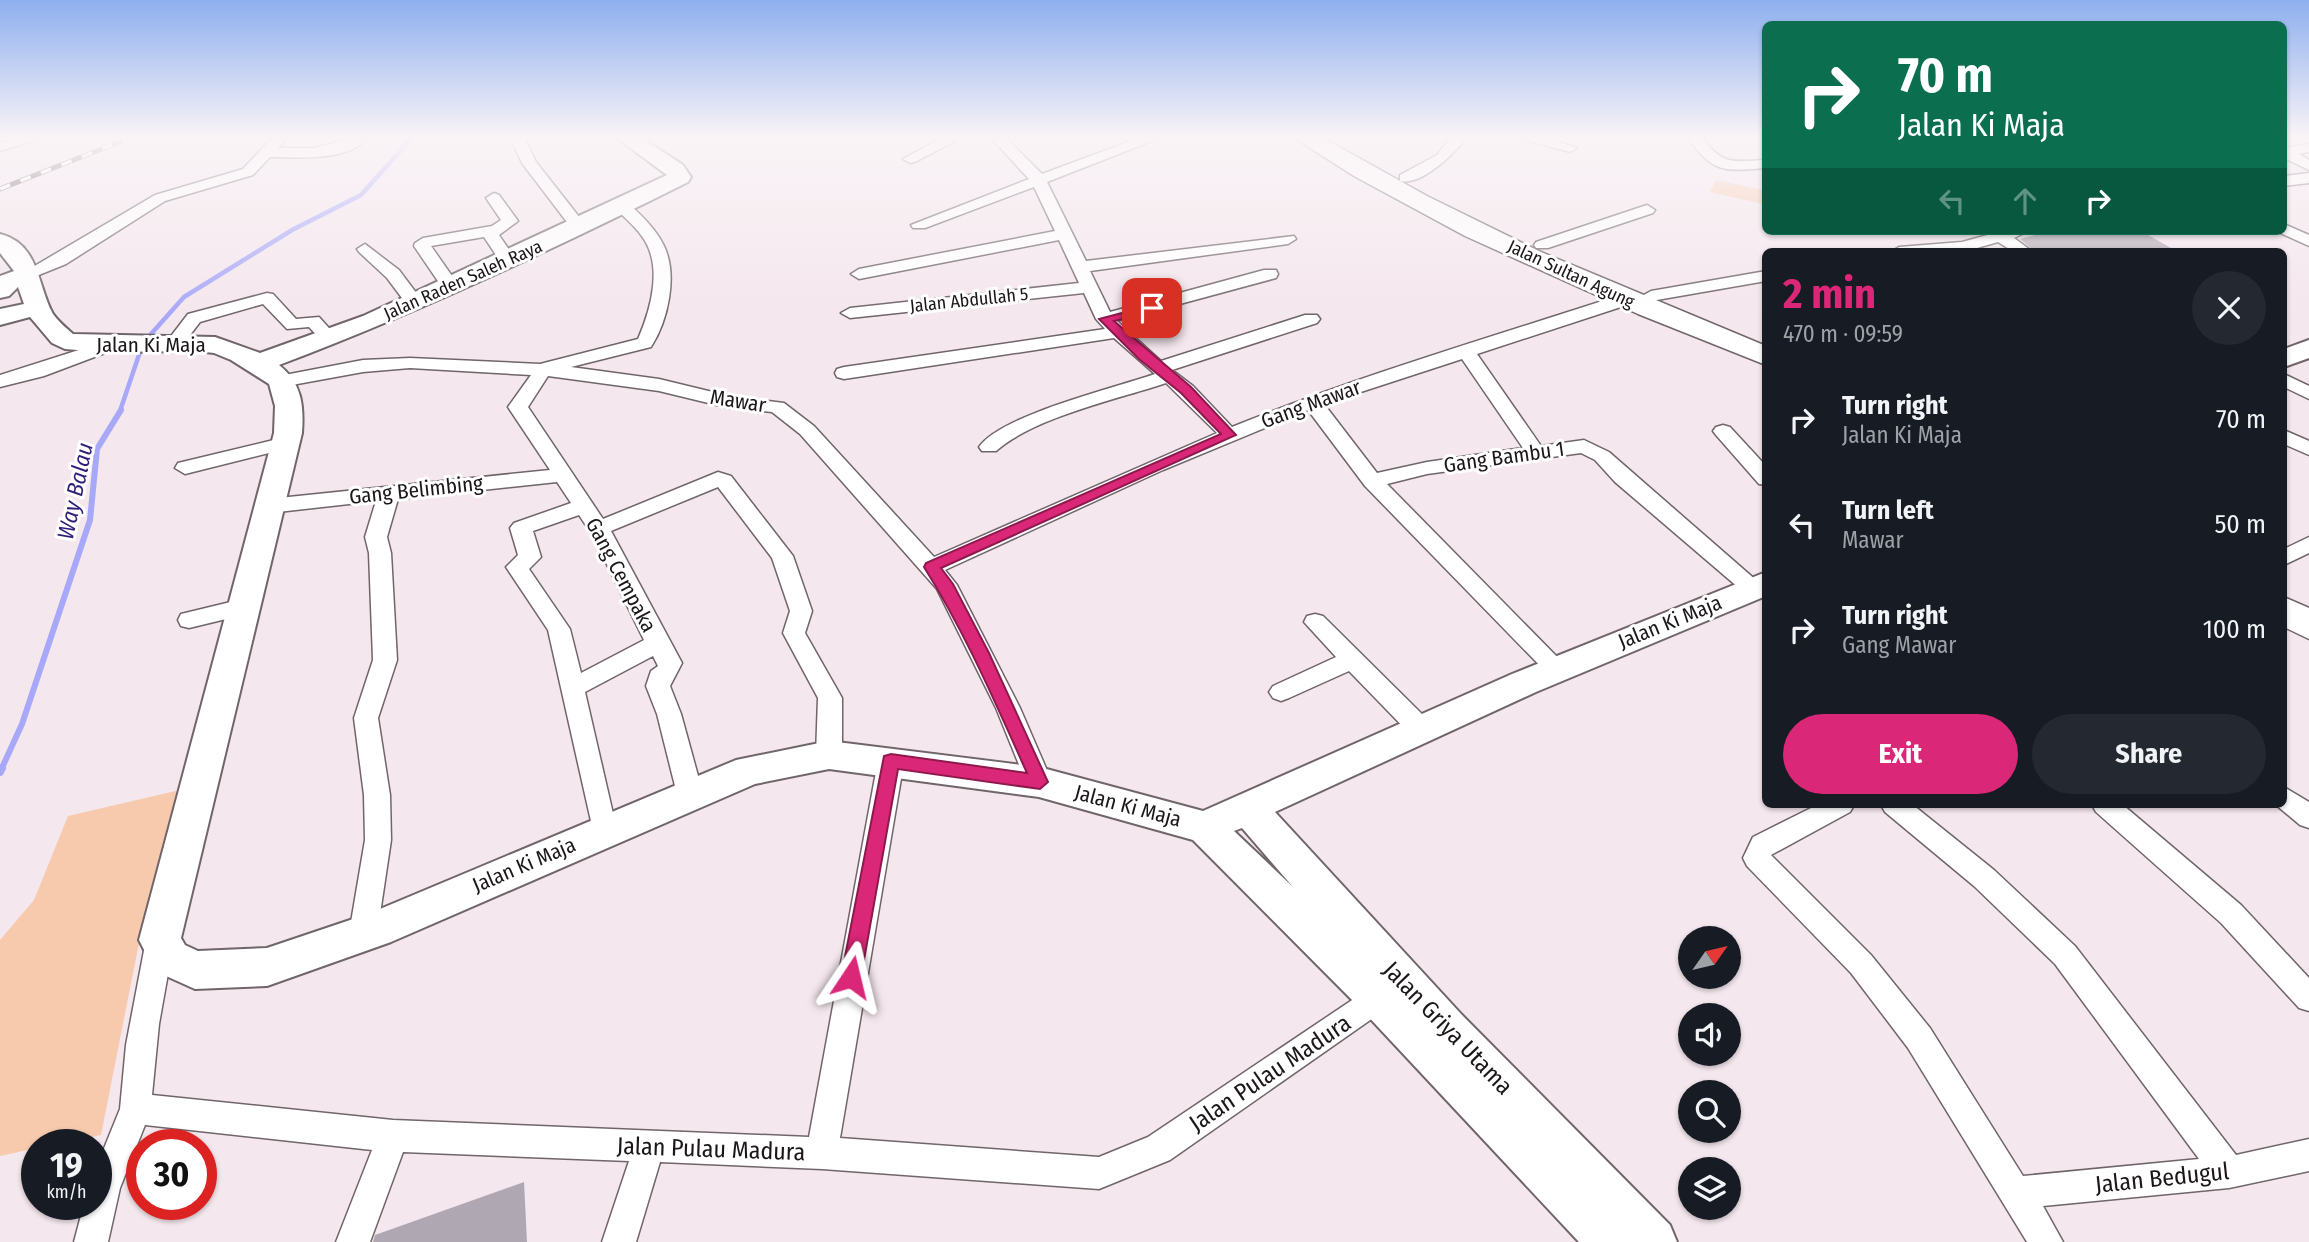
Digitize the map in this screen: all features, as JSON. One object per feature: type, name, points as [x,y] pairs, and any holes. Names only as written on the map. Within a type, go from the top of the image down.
[{"type":"main road","name":"Jalan Raden Saleh Raya","points":[[270,372],[328,337],[450,286],[641,197]]},
{"type":"main road","name":"Jalan Sultan Agung","points":[[1413,197],[1624,300],[1719,330],[1762,340]]},
{"type":"main road","name":"Jalan Sultan Agung","points":[[1444,197],[1651,296],[1762,354]]},
{"type":"main road","name":"Jalan Ki Maja","points":[[0,246],[10,246],[13,282],[65,341],[118,346],[217,345],[270,372]]},
{"type":"main road","points":[[0,317],[38,308]]},
{"type":"main road","points":[[2287,358],[2309,348]]},
{"type":"main road","points":[[160,940],[286,443],[289,406],[270,372]]},
{"type":"main road","name":"Jalan Ki Maja","points":[[160,940],[170,958],[195,970],[267,967],[363,934],[749,769],[829,755],[1040,782],[1205,827],[1557,670],[1760,585]]},
{"type":"main road","points":[[2287,612],[2309,626]]},
{"type":"main road","points":[[2287,634],[2309,648]]},
{"type":"main road","name":"Jalan Griya Utama","points":[[1250,809],[1391,989]]},
{"type":"main road","name":"Jalan Griya Utama","points":[[1205,827],[1391,989],[1640,1241]]},
{"type":"street","points":[[13,282],[60,260],[163,197]]},
{"type":"street","points":[[556,197],[579,227]]},
{"type":"street","points":[[919,225],[992,197]]},
{"type":"street","points":[[1046,197],[1089,287],[1112,326],[1186,390],[1229,435]]},
{"type":"street","points":[[450,286],[422,246],[423,243],[494,230],[510,221],[494,198]]},
{"type":"street","points":[[544,369],[645,343],[661,293],[659,253],[652,236],[623,206]]},
{"type":"street","points":[[1542,245],[1647,210]]},
{"type":"street","points":[[2287,228],[2309,224]]},
{"type":"street","points":[[494,230],[491,234],[508,260]]},
{"type":"street","points":[[2287,230],[2309,241]]},
{"type":"street","points":[[859,274],[1064,234]]},
{"type":"street","points":[[1949,248],[1964,247],[2007,235]]},
{"type":"street","points":[[2001,237],[2019,248]]},
{"type":"street","points":[[1081,267],[1288,239]]},
{"type":"street","points":[[365,249],[393,274],[414,302]]},
{"type":"street","points":[[844,373],[1112,326],[1270,274]]},
{"type":"street","points":[[1651,296],[1762,277]]},
{"type":"street","name":"Jalan Abdullah 5","points":[[850,313],[1089,287]]},
{"type":"street","points":[[180,344],[194,318],[268,298],[277,312],[293,325],[313,321],[328,337]]},
{"type":"street","name":"Gang Mawar","points":[[932,567],[1229,435],[1312,402],[1624,300]]},
{"type":"street","points":[[989,447],[1025,424],[1311,319]]},
{"type":"street","points":[[0,381],[118,346]]},
{"type":"street","points":[[1465,350],[1535,451]]},
{"type":"street","name":"Mawar","points":[[270,372],[410,363],[544,369],[659,385],[729,402],[777,407],[807,430],[946,584],[1040,782]]},
{"type":"street","name":"Gang Cempaka","points":[[544,369],[518,407],[598,529],[670,663],[669,670],[659,677],[657,686],[669,714],[690,794]]},
{"type":"street","points":[[2287,382],[2309,393]]},
{"type":"street","points":[[1312,402],[1372,481],[1557,670]]},
{"type":"street","points":[[1723,431],[1762,475]]},
{"type":"street","points":[[2287,438],[2309,449]]},
{"type":"street","points":[[185,468],[286,443]]},
{"type":"street","name":"Gang Bambu 1","points":[[1372,481],[1427,468],[1584,446],[1594,449],[1760,585]]},
{"type":"street","name":"Gang Belimbing","points":[[269,506],[562,475]]},
{"type":"street","points":[[598,529],[718,479],[724,481],[782,556],[801,611],[794,633],[831,698],[829,755]]},
{"type":"street","points":[[363,934],[379,840],[366,718],[385,660],[380,552],[376,537],[390,493]]},
{"type":"street","points":[[583,506],[521,528],[530,558],[517,567],[559,629],[604,831]]},
{"type":"street","points":[[2287,556],[2309,544]]},
{"type":"street","points":[[190,620],[243,607]]},
{"type":"street","points":[[1315,622],[1422,730]]},
{"type":"street","points":[[572,688],[657,643]]},
{"type":"street","points":[[1281,692],[1352,660]]},
{"type":"street","points":[[822,1153],[891,761]]},
{"type":"street","points":[[2287,799],[2309,817]]},
{"type":"street","points":[[1835,808],[1762,845],[1756,858],[1861,964],[1919,1038],[2046,1242]]},
{"type":"street","points":[[1898,808],[1984,878],[2065,955],[2229,1172]]},
{"type":"street","points":[[2108,808],[2231,914],[2309,998]]},
{"type":"street","points":[[91,1242],[104,1188],[136,1109],[137,1062],[160,940]]},
{"type":"street","name":"Jalan Pulau Madura","points":[[136,1109],[393,1136],[822,1153],[1099,1173],[1159,1149],[1391,989]]},
{"type":"street","points":[[353,1242],[393,1136]]},
{"type":"street","points":[[619,1242],[649,1148]]},
{"type":"street","name":"Jalan Bedugul","points":[[2014,1193],[2229,1172],[2309,1155]]},
{"type":"shaded area","points":[[1732,197],[1762,197],[1762,204]]},
{"type":"shaded area","points":[[180,790],[138,948],[102,1129],[21,1129],[21,1151],[0,1156],[0,940],[34,900],[68,816]]},
{"type":"building","points":[[2035,235],[2148,235],[2171,248],[2031,248],[2020,239]]},
{"type":"building","points":[[524,1182],[527,1242],[373,1242],[375,1235]]},
{"type":"waterway","name":"Way Balau","points":[[120,411],[143,343],[184,297],[292,230],[357,197]]},
{"type":"waterway","name":"Way Balau","points":[[1,770],[22,724],[90,520],[97,449],[121,410]]},
{"type":"route","points":[[851,977],[891,761],[1040,782],[981,653],[946,584],[932,567],[1156,465],[1229,435],[1186,390],[1143,356],[1105,319],[1152,308]]}]
